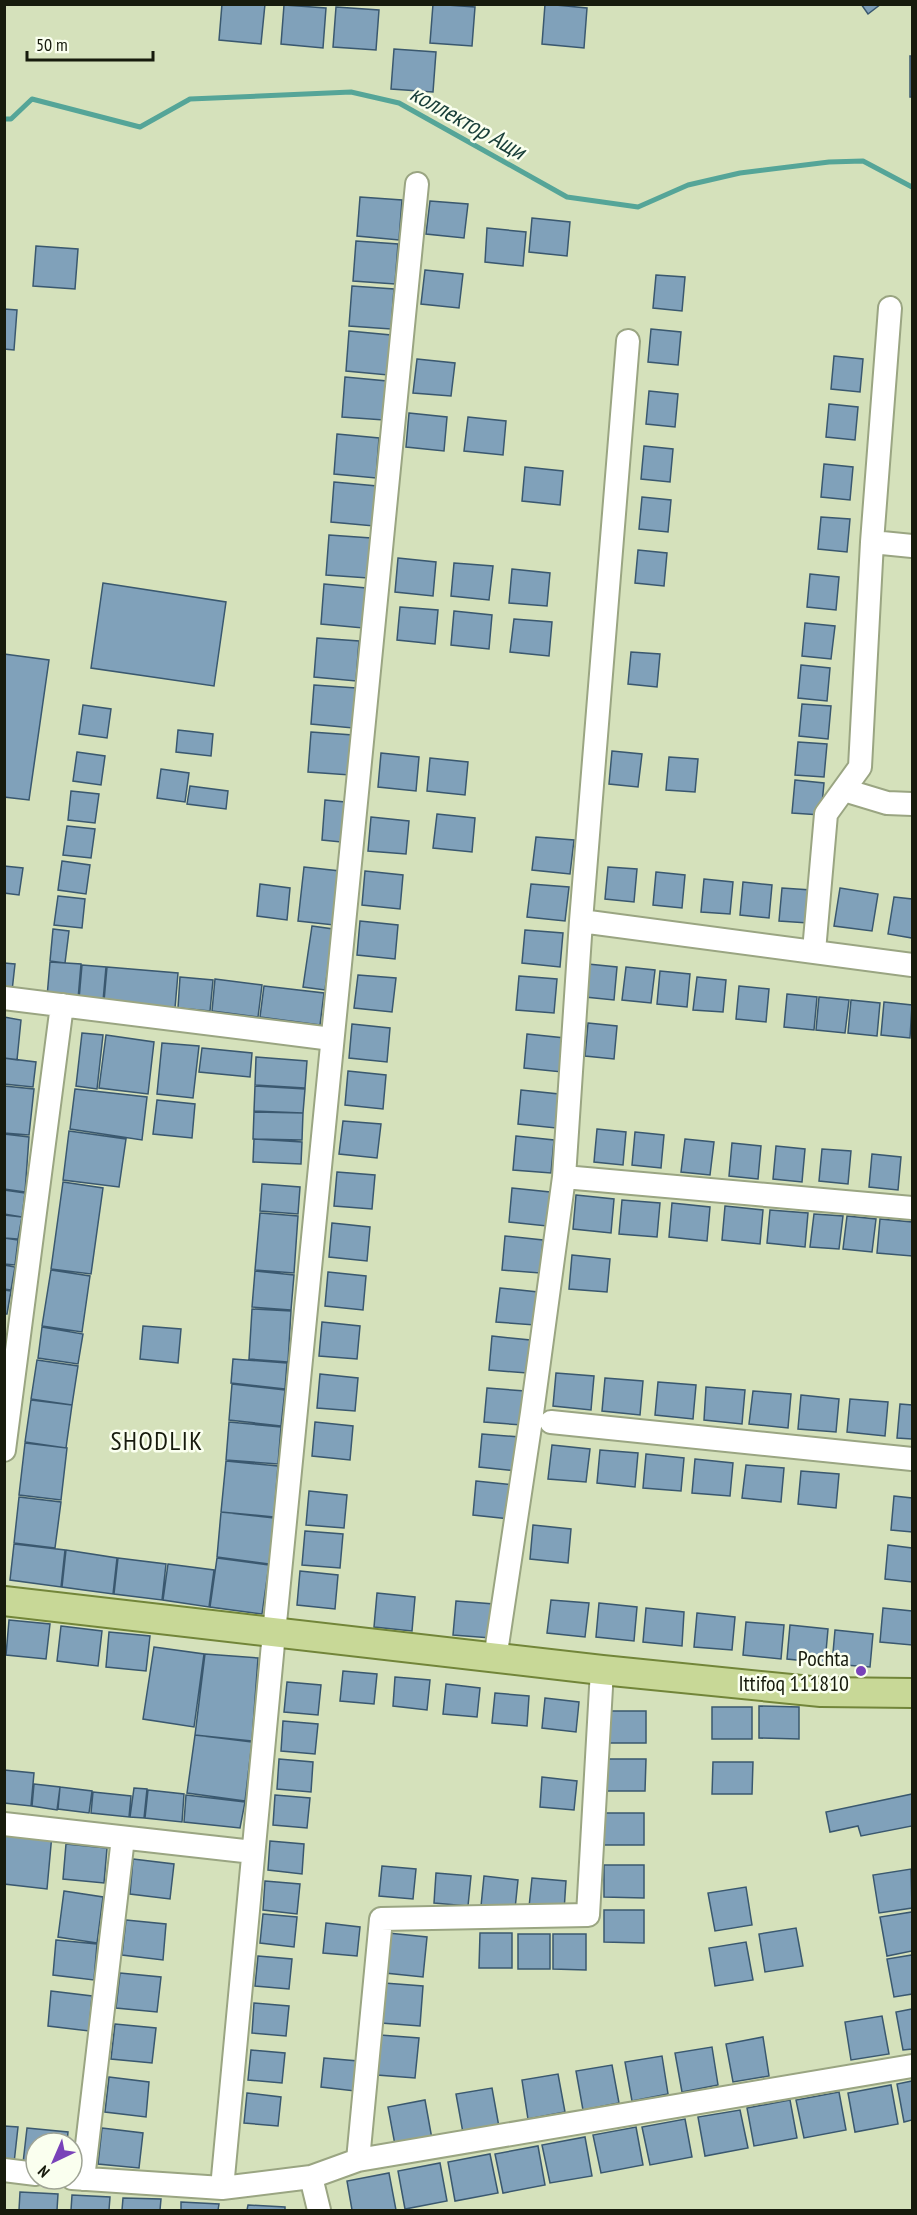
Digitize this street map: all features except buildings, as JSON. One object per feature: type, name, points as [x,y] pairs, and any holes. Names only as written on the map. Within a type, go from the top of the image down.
[{"type":"main road","points":[[4,1601],[602,1670],[821,1692],[912,1693]]},
{"type":"street","points":[[222,2188],[274,1633],[417,184]]},
{"type":"street","points":[[814,951],[826,814],[860,766],[872,542],[890,308]]},
{"type":"street","points":[[495,1659],[564,1177],[581,921],[628,340]]},
{"type":"street","points":[[872,542],[912,546]]},
{"type":"street","points":[[844,790],[887,803],[912,804]]},
{"type":"street","points":[[581,921],[912,965]]},
{"type":"street","points":[[4,998],[332,1039]]},
{"type":"street","points":[[4,1450],[62,1005]]},
{"type":"street","points":[[564,1177],[912,1208]]},
{"type":"street","points":[[551,1422],[912,1459]]},
{"type":"street","points":[[358,2160],[381,1919],[588,1915],[602,1670]]},
{"type":"street","points":[[4,1824],[253,1852]]},
{"type":"street","points":[[84,2134],[123,1838]]},
{"type":"street","points":[[84,2179],[222,2188],[311,2177],[358,2160],[912,2066]]},
{"type":"street","points":[[4,2170],[24,2172]]},
{"type":"street","points":[[311,2177],[319,2211]]},
{"type":"waterway","name":"коллектор Ащи","points":[[4,119],[11,119],[32,99],[140,127],[190,99],[351,92],[399,103],[567,197],[638,207],[688,185],[740,173],[829,162],[863,161],[912,187]]},
{"type":"place","name":"Pochta Ittifoq 111810","points":[[861,1671]]},
{"type":"district","name":"SHODLIK","points":[[157,1440]]}]
